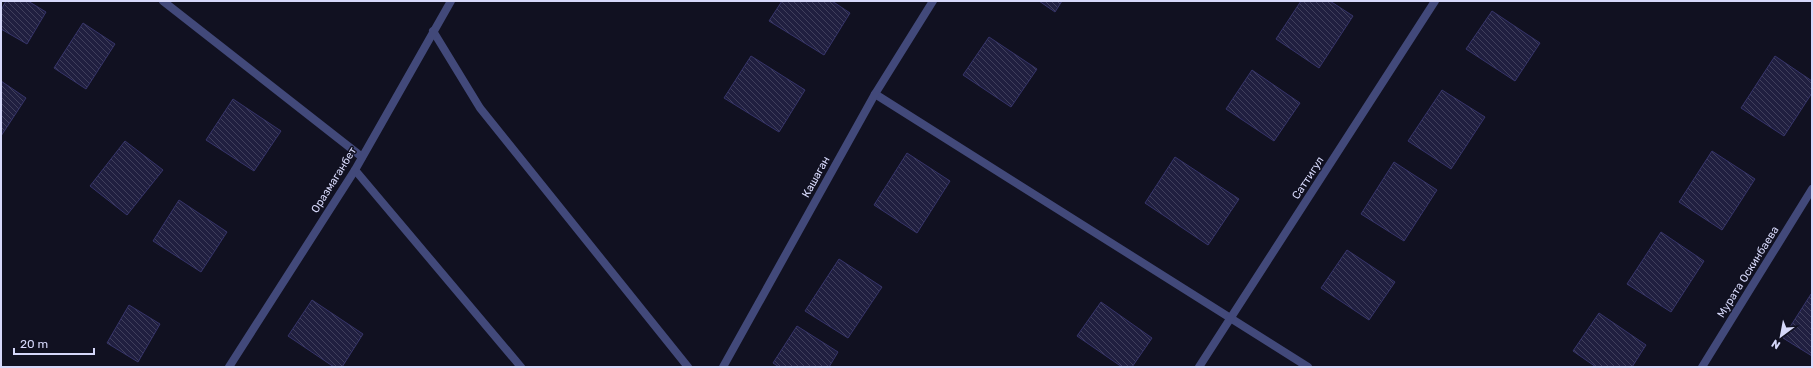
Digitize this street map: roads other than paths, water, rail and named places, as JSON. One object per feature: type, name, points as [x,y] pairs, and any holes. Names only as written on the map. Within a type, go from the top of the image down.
[{"type":"street","points":[[163,1],[362,157]]},
{"type":"street","name":"Оразмаганбет","points":[[229,367],[355,170],[451,1]]},
{"type":"street","name":"Кашаган","points":[[723,367],[875,94],[933,1]]},
{"type":"street","name":"Саттигул","points":[[1199,367],[1435,1]]},
{"type":"street","points":[[433,31],[480,108],[688,367]]},
{"type":"street","points":[[875,94],[1308,367]]},
{"type":"street","points":[[355,170],[521,367]]},
{"type":"street","name":"Мурата Оскинбаева","points":[[1702,367],[1812,189]]}]
